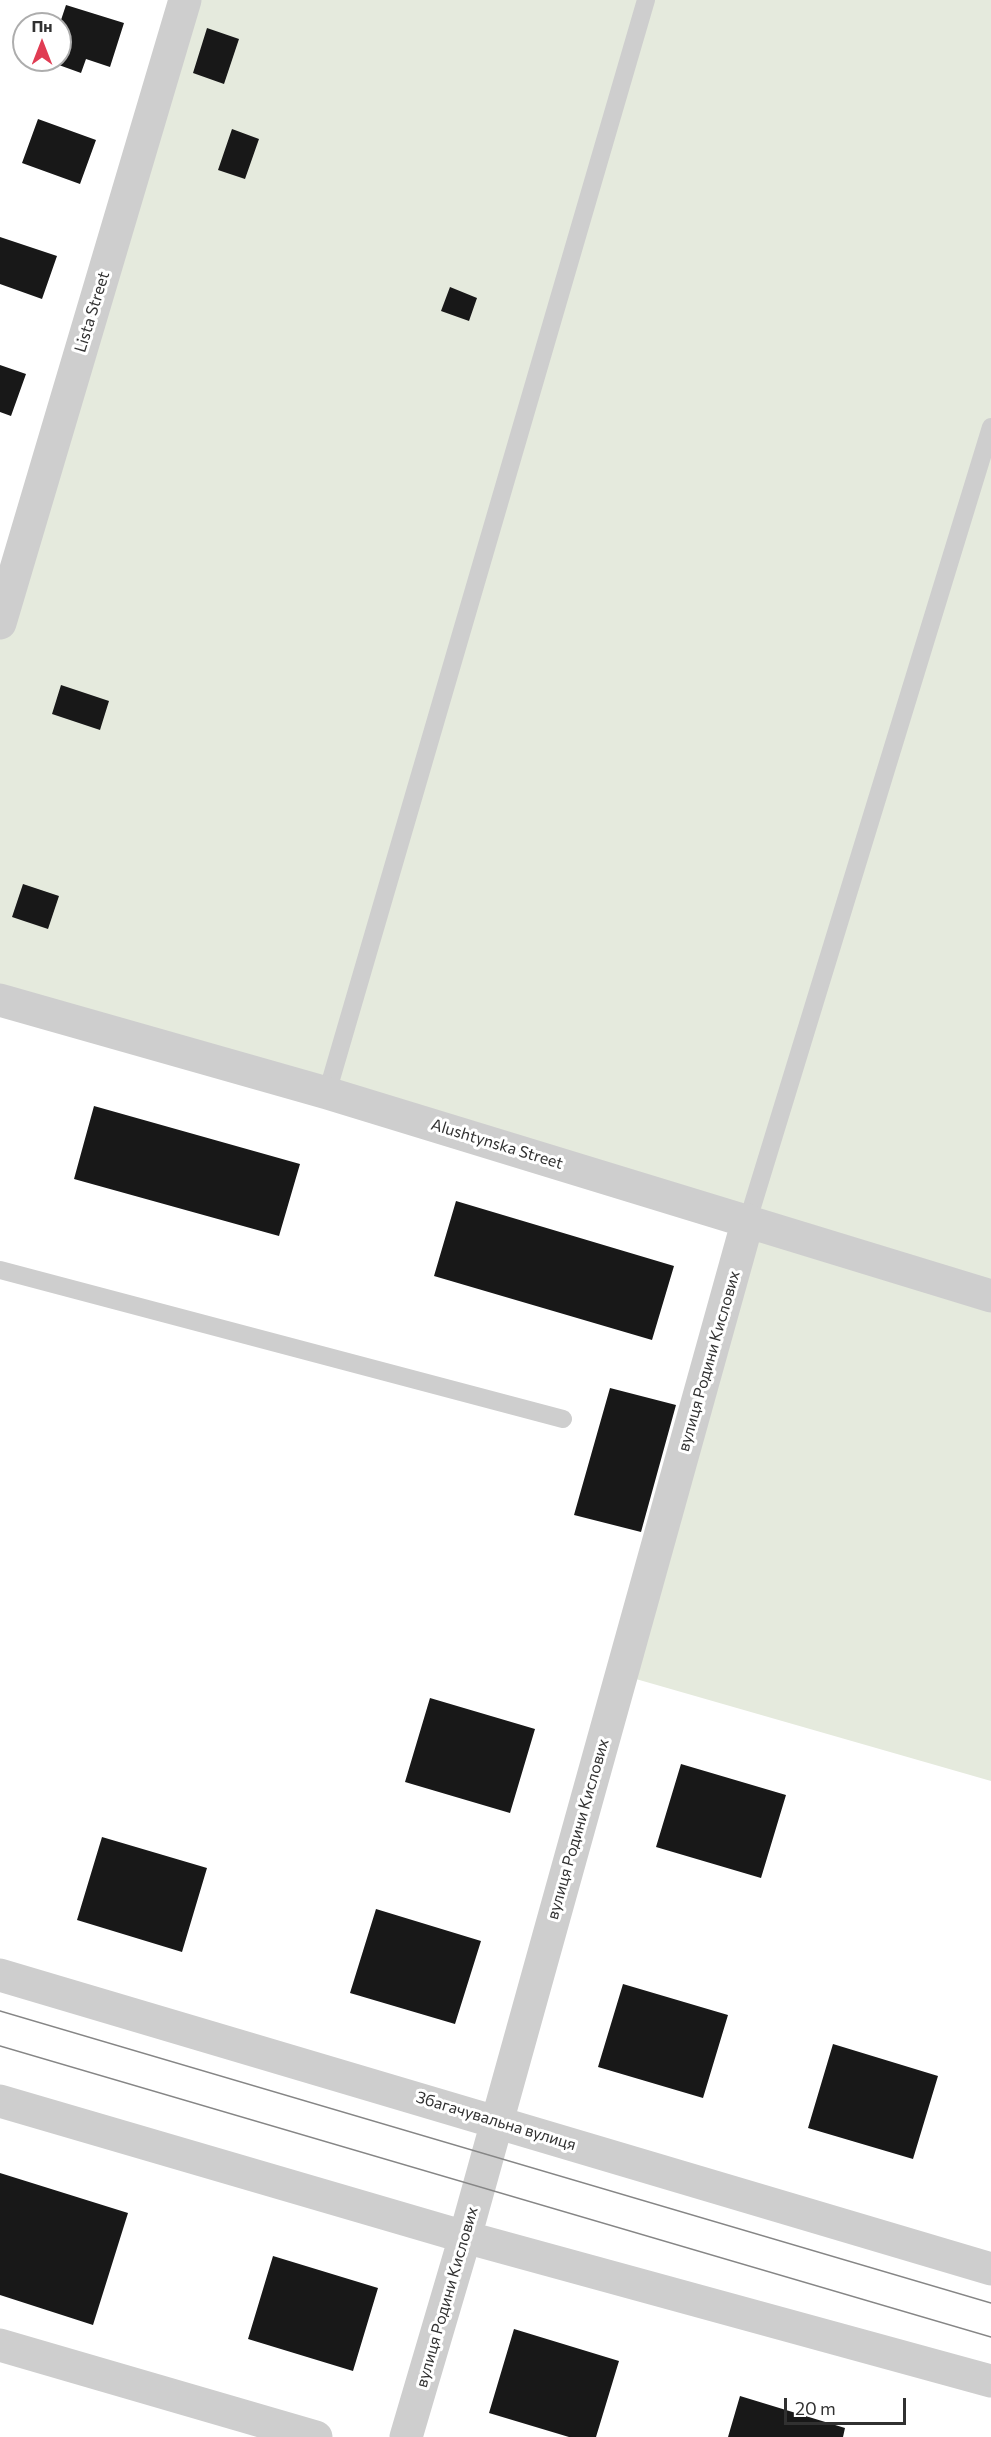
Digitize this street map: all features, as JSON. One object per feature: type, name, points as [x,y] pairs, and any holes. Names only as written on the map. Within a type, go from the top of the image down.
[{"type":"street","name":"Lista Street","points":[[0,623],[185,0]]},
{"type":"street","name":"Alushtynska Street","points":[[0,1000],[327,1093],[991,1296]]},
{"type":"street","name":"вулиця Родини Кислових","points":[[406,2437],[465,2237],[748,1220]]},
{"type":"street","name":"Збагачувальна вулиця","points":[[0,1975],[991,2269]]},
{"type":"street","points":[[0,2101],[465,2237],[991,2381]]},
{"type":"street","points":[[0,2345],[316,2437]]},
{"type":"lane","points":[[327,1093],[646,0]]},
{"type":"lane","points":[[748,1220],[991,427]]},
{"type":"lane","points":[[0,1270],[563,1419]]},
{"type":"shaded area","points":[[185,0],[991,0],[991,1781],[622,1675],[748,1220],[0,1000],[0,623]]},
{"type":"building","points":[[66,5],[124,23],[110,67],[86,59],[81,73],[72,70],[72,12],[64,12]]},
{"type":"building","points":[[207,28],[239,39],[224,84],[193,73]]},
{"type":"building","points":[[38,119],[96,140],[80,184],[22,163]]},
{"type":"building","points":[[232,129],[259,139],[245,179],[218,170]]},
{"type":"building","points":[[0,237],[57,256],[42,299],[0,284]]},
{"type":"building","points":[[450,287],[477,298],[469,321],[441,311]]},
{"type":"building","points":[[0,365],[26,374],[11,416],[0,412]]},
{"type":"building","points":[[61,685],[109,701],[100,730],[52,714]]},
{"type":"building","points":[[23,884],[59,896],[48,929],[12,917]]},
{"type":"building","points":[[94,1106],[300,1164],[279,1236],[74,1179]]},
{"type":"building","points":[[456,1201],[674,1266],[652,1340],[434,1276]]},
{"type":"building","points":[[610,1388],[676,1405],[641,1532],[574,1515]]},
{"type":"building","points":[[430,1698],[535,1729],[510,1813],[405,1782]]},
{"type":"building","points":[[681,1764],[786,1795],[761,1878],[656,1847]]},
{"type":"building","points":[[102,1837],[207,1868],[182,1952],[77,1920]]},
{"type":"building","points":[[376,1909],[481,1941],[455,2024],[350,1993]]},
{"type":"building","points":[[623,1984],[728,2015],[703,2098],[598,2067]]},
{"type":"building","points":[[833,2044],[938,2076],[913,2159],[808,2128]]},
{"type":"building","points":[[0,2173],[128,2213],[93,2325],[0,2295]]},
{"type":"building","points":[[273,2256],[378,2288],[353,2371],[248,2339]]},
{"type":"building","points":[[514,2329],[619,2361],[596,2437],[569,2437],[489,2413]]},
{"type":"building","points":[[740,2396],[845,2428],[843,2437],[728,2437]]},
{"type":"tram line","points":[[0,2011],[991,2303]]},
{"type":"tram line","points":[[0,2046],[991,2337]]}]
